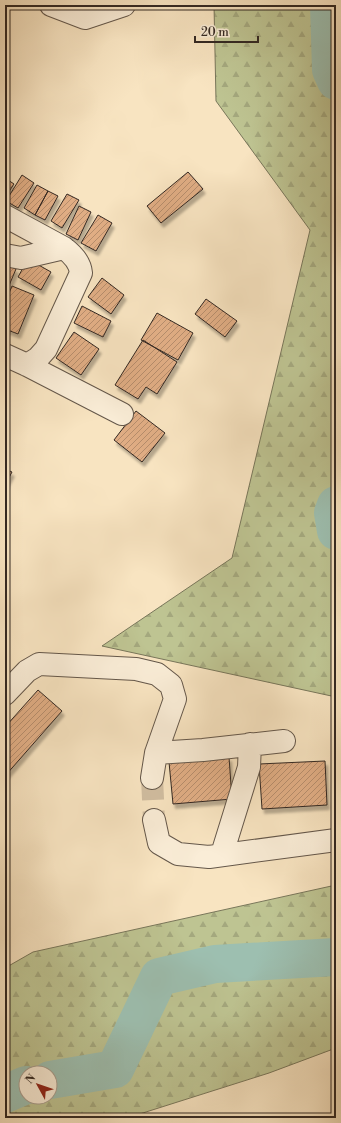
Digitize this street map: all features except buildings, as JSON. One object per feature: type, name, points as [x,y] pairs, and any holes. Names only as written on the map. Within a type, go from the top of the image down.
[{"type":"street","points":[[51,5],[85,18],[124,5]]},
{"type":"street","points":[[5,216],[64,248],[72,254],[81,267],[81,273],[46,349],[38,358],[27,365]]},
{"type":"street","points":[[5,255],[21,258],[64,248]]},
{"type":"street","points":[[5,355],[122,414]]},
{"type":"street","points":[[5,694],[27,671],[40,664],[136,669],[157,674],[171,684],[175,699],[156,753],[152,778]]},
{"type":"street","points":[[156,753],[203,750],[284,741]]},
{"type":"street","points":[[222,854],[249,767],[250,744]]},
{"type":"street","points":[[154,820],[159,843],[178,854],[209,857],[222,854],[336,840]]},
{"type":"green space","points":[[214,5],[336,5],[336,697],[102,646],[232,558],[310,230],[216,101]]},
{"type":"green space","points":[[336,885],[336,1048],[269,1073],[127,1118],[5,1118],[5,968],[33,952]]},
{"type":"waterway","points":[[329,5],[331,70],[336,81]]},
{"type":"waterway","points":[[336,505],[333,513],[336,531]]},
{"type":"waterway","points":[[58,1079],[115,1069],[159,977],[215,964],[336,957]]},
{"type":"waterway","points":[[5,1094],[18,1088]]},
{"type":"tunnel","points":[[152,778],[154,820]]}]
